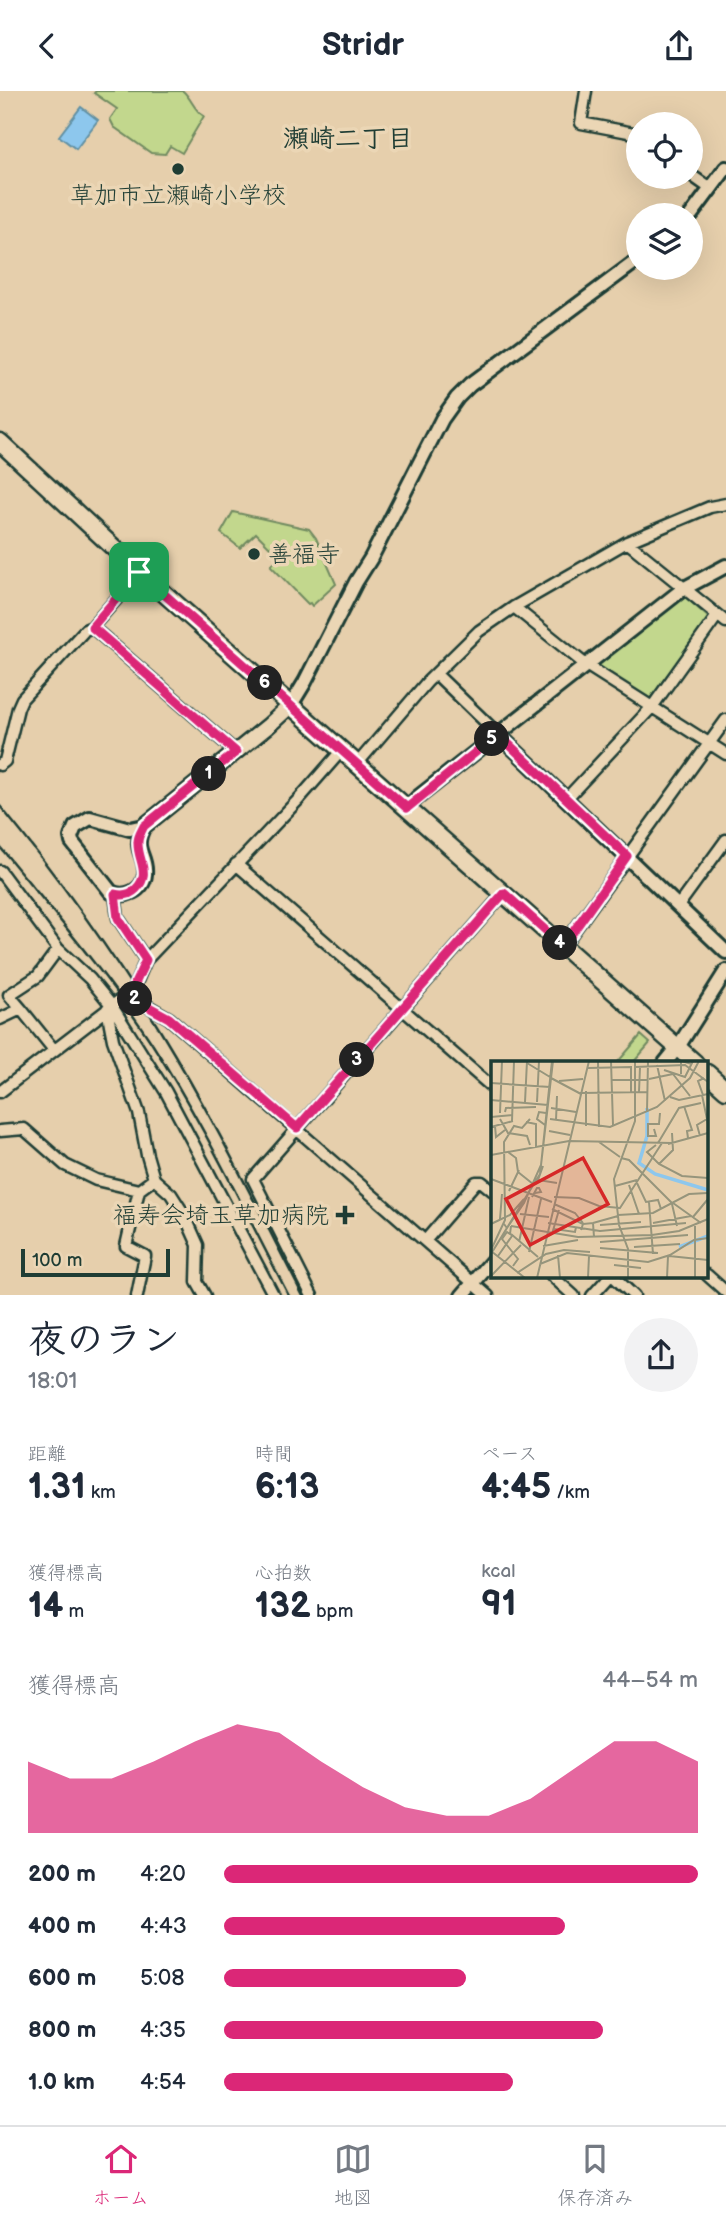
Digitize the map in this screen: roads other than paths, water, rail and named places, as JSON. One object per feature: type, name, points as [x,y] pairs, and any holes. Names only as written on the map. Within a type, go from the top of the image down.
[{"type":"main road","points":[[1,445],[139,572],[693,1061]]},
{"type":"main road","points":[[144,826],[274,722],[291,705]]},
{"type":"main road","points":[[708,1074],[726,1090]]},
{"type":"street","points":[[586,91],[581,123],[626,132]]},
{"type":"street","points":[[701,203],[726,168]]},
{"type":"street","points":[[703,184],[711,190]]},
{"type":"street","points":[[291,705],[371,558],[442,419],[457,398],[470,385],[626,269]]},
{"type":"street","points":[[357,764],[427,682],[479,631],[514,607],[627,542],[710,507],[726,504]]},
{"type":"street","points":[[566,799],[652,707],[722,619],[627,542]]},
{"type":"street","points":[[407,808],[683,589],[726,566]]},
{"type":"street","points":[[2,760],[22,699],[85,631],[92,627],[139,572]]},
{"type":"street","points":[[514,607],[586,665],[726,754]]},
{"type":"street","points":[[92,627],[236,752]]},
{"type":"street","points":[[436,674],[726,952]]},
{"type":"street","points":[[563,946],[726,719]]},
{"type":"street","points":[[0,1092],[132,990],[146,960],[342,750]]},
{"type":"street","points":[[90,818],[130,829],[144,826],[138,845],[145,873],[143,881],[132,892],[115,894],[107,888],[72,842],[72,832],[75,827],[90,818]]},
{"type":"street","points":[[678,906],[726,840]]},
{"type":"street","points":[[236,864],[491,1086]]},
{"type":"street","points":[[0,871],[58,949],[90,979],[166,1092],[273,1295]]},
{"type":"street","points":[[312,1295],[253,1179],[504,893]]},
{"type":"street","points":[[115,894],[118,918],[146,960]]},
{"type":"street","points":[[54,1050],[9,995],[38,977],[58,949]]},
{"type":"street","points":[[667,1061],[726,971]]},
{"type":"street","points":[[127,995],[169,1018],[487,1295]]},
{"type":"street","points":[[109,1007],[113,1040],[139,1113],[154,1179],[172,1195],[198,1245],[197,1282],[204,1295]]},
{"type":"street","points":[[0,1019],[21,1009]]},
{"type":"street","points":[[0,1131],[24,1129],[65,1165],[96,1180],[139,1190]]},
{"type":"street","points":[[137,1295],[145,1255],[126,1247],[139,1190],[154,1179]]},
{"type":"street","points":[[425,1241],[476,1182],[482,1182],[491,1189]]},
{"type":"street","points":[[463,1295],[491,1262]]},
{"type":"street","points":[[708,1276],[726,1292]]},
{"type":"street","points":[[554,1278],[573,1295]]},
{"type":"street","points":[[593,1295],[609,1278]]},
{"type":"street","points":[[613,1278],[633,1295]]},
{"type":"water","points":[[81,107],[98,120],[76,149],[59,136]]},
{"type":"railway","points":[[0,806],[85,916],[161,1032],[217,1129],[302,1295]]},
{"type":"railway","points":[[0,847],[97,967],[151,1042],[206,1135],[288,1295]]},
{"type":"place","name":"草加市立瀬崎小学校","points":[[178,169]]},
{"type":"place","name":"善福寺","points":[[254,554]]},
{"type":"place","name":"福寿会埼玉草加病院","points":[[345,1215]]},
{"type":"district","name":"瀬崎二丁目","points":[[348,138]]}]
